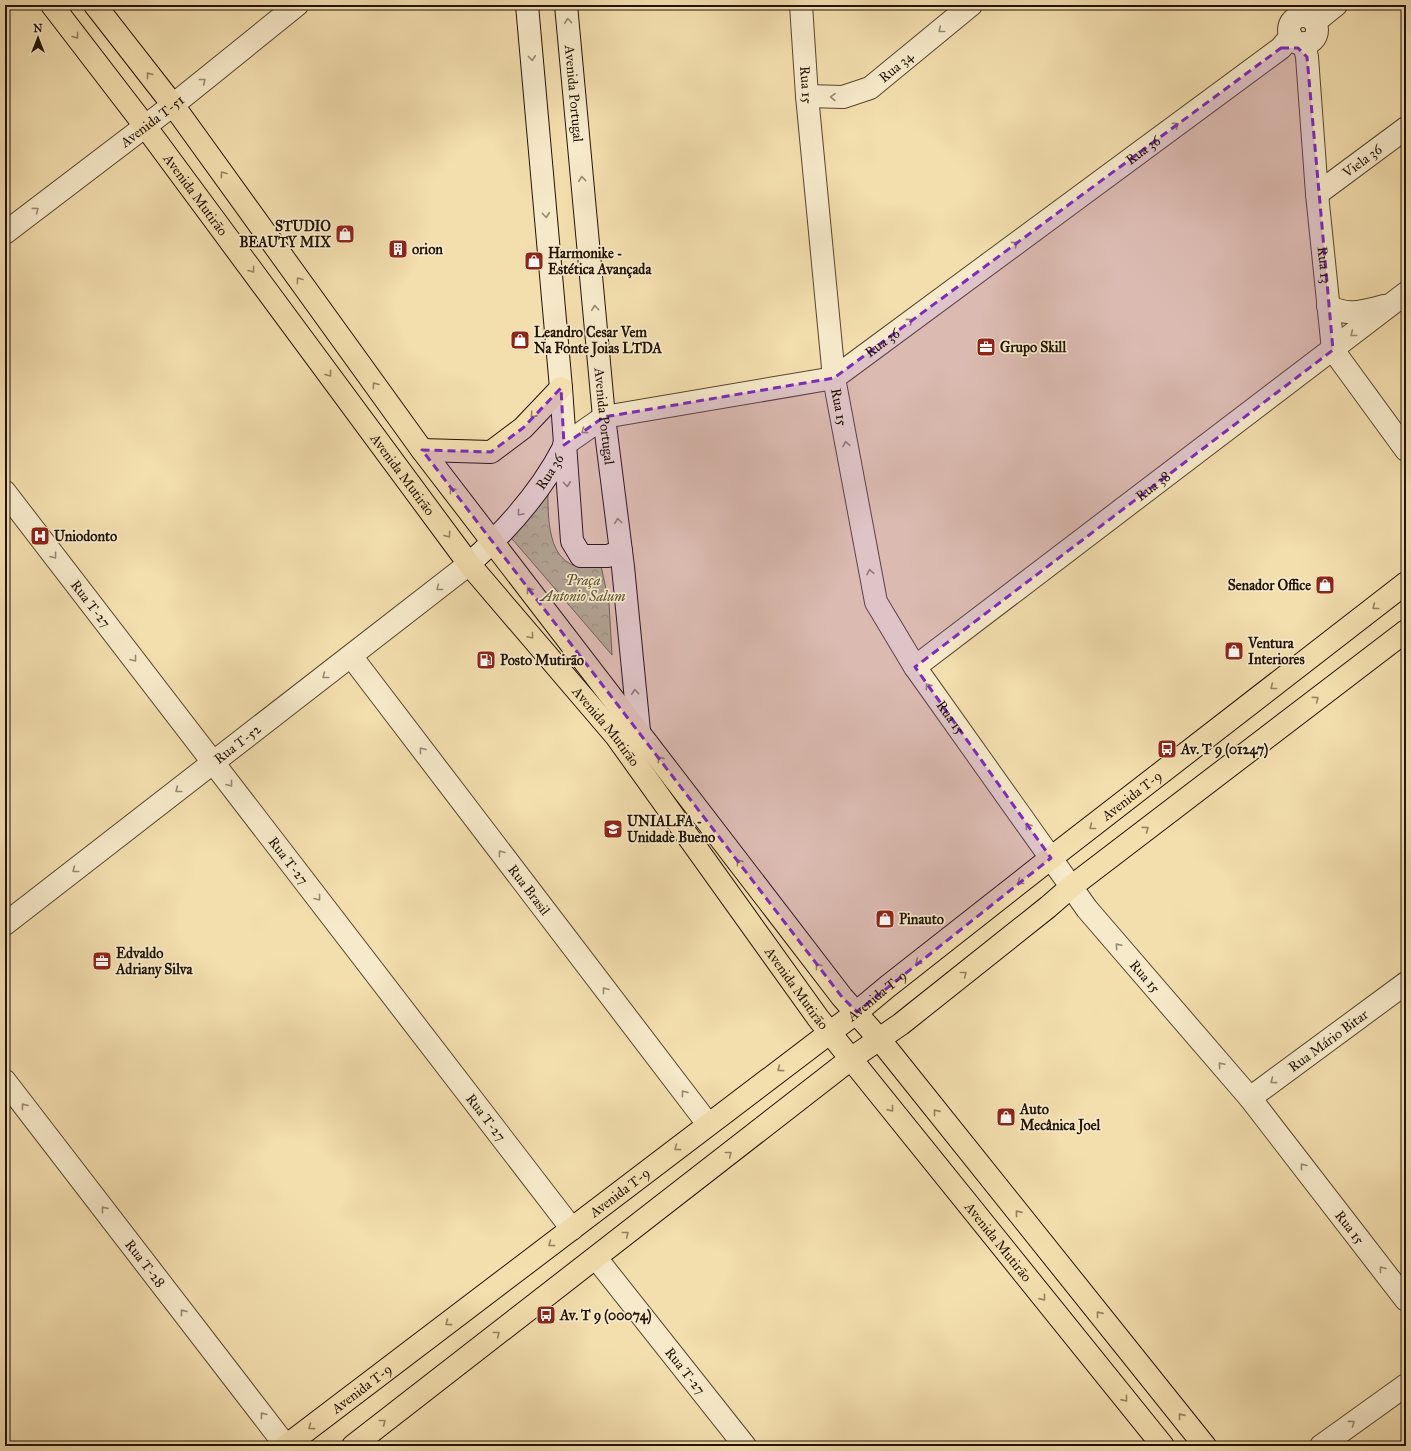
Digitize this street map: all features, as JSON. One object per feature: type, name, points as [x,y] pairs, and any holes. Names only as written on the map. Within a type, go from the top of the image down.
[{"type":"main road","name":"Avenida Mutirão","points":[[52,5],[145,126],[469,564],[616,736],[830,1032],[1163,1446]]},
{"type":"main road","name":"Avenida Mutirão","points":[[95,5],[173,105],[422,450],[492,543],[639,731],[842,996],[880,1040],[1205,1446]]},
{"type":"main road","points":[[422,450],[491,452],[523,428],[561,388]]},
{"type":"main road","name":"Avenida T-9","points":[[286,1446],[857,1012],[1051,858],[1406,583]]},
{"type":"main road","points":[[352,1446],[852,1058],[880,1040],[1048,907],[1071,887],[1406,631]]},
{"type":"street","name":"Avenida T-51","points":[[5,233],[173,105],[297,5]]},
{"type":"street","points":[[527,5],[561,388],[572,541],[581,556],[608,556],[621,551]]},
{"type":"street","name":"Avenida Portugal","points":[[566,5],[604,417],[621,551],[639,731]]},
{"type":"street","name":"Rua 15","points":[[801,5],[807,96],[834,378],[876,602],[915,668],[1087,910],[1250,1098],[1406,1300]]},
{"type":"street","name":"Rua 34","points":[[807,96],[843,97],[870,88],[971,5]]},
{"type":"street","name":"Rua 36","points":[[469,564],[492,543],[520,513],[551,473],[564,446],[604,417],[834,378],[1301,29],[1336,5]]},
{"type":"street","name":"Rua 13","points":[[1301,29],[1333,350],[1406,450]]},
{"type":"street","name":"Viela 36","points":[[1317,194],[1406,128]]},
{"type":"street","name":"Rua 38","points":[[1328,306],[1338,311],[1355,314],[1399,299]]},
{"type":"street","name":"Rua 38","points":[[915,668],[1399,299]]},
{"type":"street","name":"Rua T-27","points":[[5,492],[572,1228]]},
{"type":"street","name":"Rua T-52","points":[[5,924],[469,564]]},
{"type":"street","name":"Rua Brasil","points":[[351,656],[708,1124]]},
{"type":"street","name":"Rua Mário Bitar","points":[[1250,1098],[1406,984]]},
{"type":"street","name":"Rua T-28","points":[[5,1081],[286,1446]]},
{"type":"street","name":"Rua T-27","points":[[596,1258],[745,1446]]},
{"type":"street","points":[[1321,1446],[1406,1385]]},
{"type":"highlighted area","points":[[1281,48],[1298,48],[1307,57],[1333,350],[915,667],[1051,858],[857,1012],[842,997],[422,450],[491,452],[523,428],[561,388],[564,445],[604,417],[834,378]]},
{"type":"green space","name":"Praça Antonio Salum","points":[[548,483],[550,531],[559,553],[566,561],[578,567],[601,566],[609,603],[612,655],[507,533]]},
{"type":"place","name":"STUDIO BEAUTY MIX","points":[[345,234]]},
{"type":"place","name":"orion","points":[[398,249]]},
{"type":"place","name":"Harmonike - Estética Avançada","points":[[534,261]]},
{"type":"place","name":"Leandro Cesar Vem Na Fonte Joias LTDA","points":[[520,340]]},
{"type":"place","name":"Grupo Skill","points":[[986,347]]},
{"type":"place","name":"Uniodonto","points":[[40,536]]},
{"type":"place","name":"Senador Office","points":[[1325,585]]},
{"type":"place","name":"Ventura Interiores","points":[[1234,651]]},
{"type":"place","name":"Posto Mutirão","points":[[486,660]]},
{"type":"place","name":"Av. T 9 (01247)","points":[[1167,749]]},
{"type":"place","name":"UNIALFA - Unidade Bueno","points":[[613,829]]},
{"type":"place","name":"Pinauto","points":[[885,919]]},
{"type":"place","name":"Edvaldo Adriany Silva","points":[[102,961]]},
{"type":"place","name":"Auto Mecânica Joel","points":[[1006,1117]]},
{"type":"place","name":"Av. T 9 (00074)","points":[[546,1315]]}]
